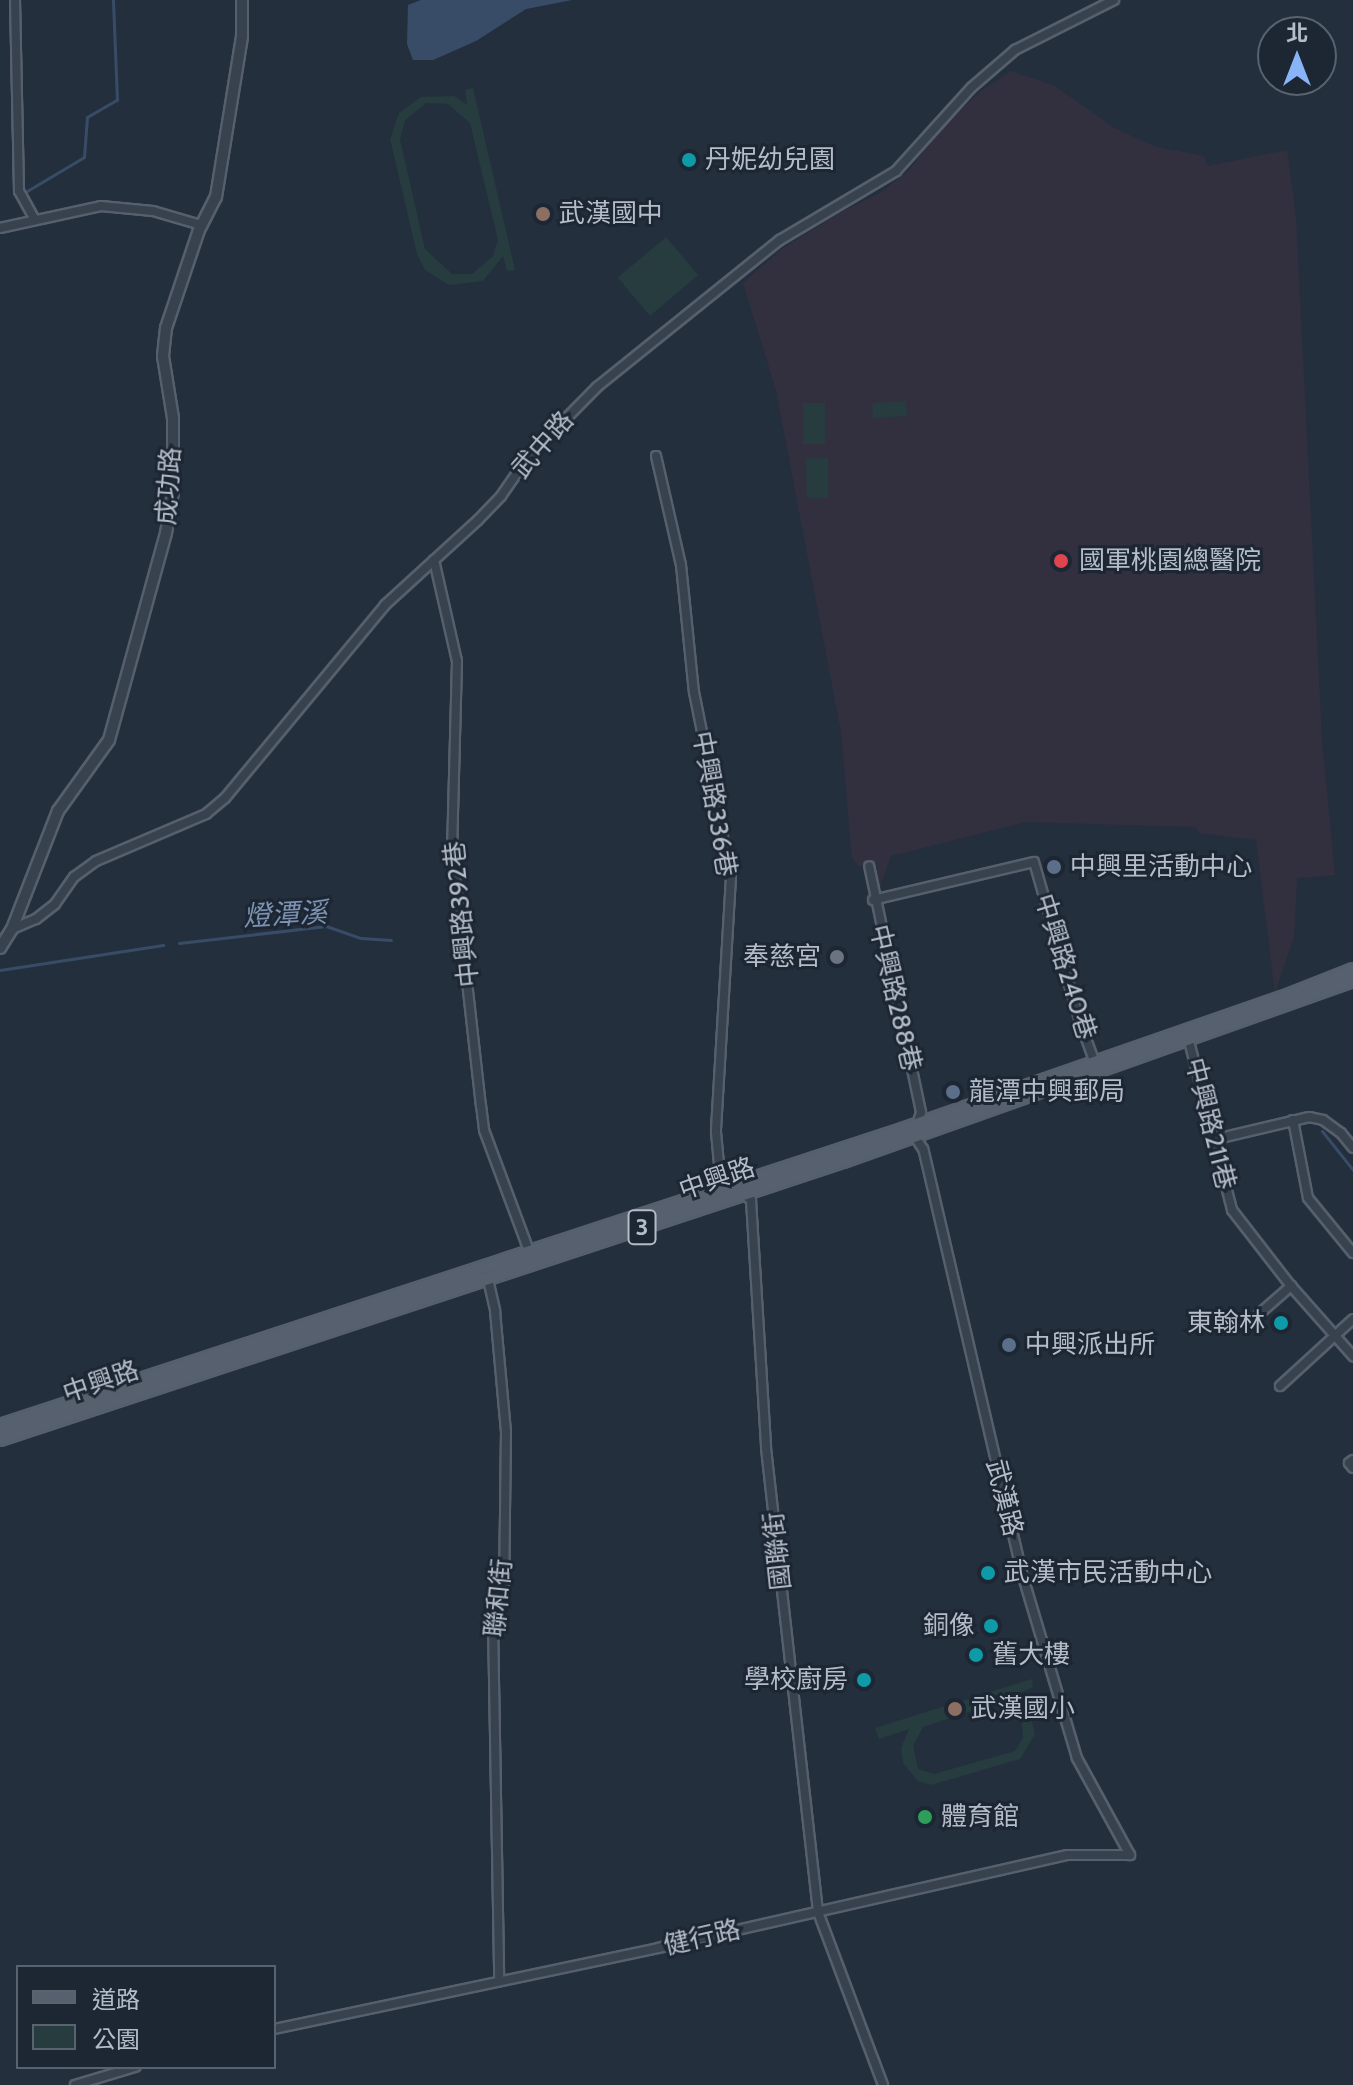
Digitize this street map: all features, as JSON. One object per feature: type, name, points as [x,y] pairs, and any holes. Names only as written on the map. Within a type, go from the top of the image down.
[{"type":"main road","name":"中興路","points":[[0,1426],[486,1272],[916,1130],[1096,1067],[1353,970]]},
{"type":"main road","name":"中興路","points":[[1096,1067],[1189,1041],[1353,980]]},
{"type":"main road","name":"中興路","points":[[0,1439],[486,1272]]},
{"type":"street","points":[[15,0],[19,191],[35,220]]},
{"type":"street","name":"成功路","points":[[0,948],[12,929],[58,811],[109,740],[128,677],[173,492],[173,418],[163,356],[166,328],[201,225],[216,197],[242,36],[242,0]]},
{"type":"street","name":"武中路","points":[[12,929],[36,919],[55,904],[74,877],[96,861],[206,814],[225,798],[385,605],[501,496],[528,457],[597,387],[780,240],[896,171],[954,105],[1015,50],[1114,0]]},
{"type":"street","points":[[0,228],[101,206],[153,211],[201,225]]},
{"type":"street","name":"中興路336巷","points":[[656,456],[681,565],[696,705],[731,877],[716,1132],[720,1175],[739,1189]]},
{"type":"street","name":"中興路392巷","points":[[434,560],[457,661],[452,848],[484,1130],[532,1257]]},
{"type":"street","name":"中興路240巷","points":[[873,900],[1034,862],[1096,1067]]},
{"type":"street","name":"中興路288巷","points":[[869,866],[873,900],[921,1112],[916,1130]]},
{"type":"street","name":"中興路211巷","points":[[1189,1041],[1232,1210],[1291,1286],[1335,1332],[1353,1356]]},
{"type":"street","points":[[1212,1140],[1309,1117],[1323,1120],[1341,1133],[1353,1148]]},
{"type":"street","points":[[1293,1120],[1308,1198],[1353,1253]]},
{"type":"street","name":"武漢路","points":[[916,1130],[1022,1573],[1065,1719],[1077,1758],[1130,1855]]},
{"type":"street","name":"國聯街","points":[[739,1189],[751,1200],[766,1448],[818,1912],[883,2085]]},
{"type":"street","name":"聯和街","points":[[486,1272],[495,1311],[506,1431],[504,1584],[493,1622],[499,1979]]},
{"type":"street","points":[[1259,1314],[1291,1286]]},
{"type":"street","points":[[1280,1386],[1335,1332],[1353,1319]]},
{"type":"street","points":[[1353,1460],[1349,1463],[1353,1468]]},
{"type":"street","name":"健行路","points":[[276,2029],[1068,1855],[1130,1855]]},
{"type":"street","points":[[75,2085],[128,2069]]},
{"type":"shaded area","name":"國軍桃園總醫院","points":[[1011,71],[1055,86],[1114,128],[1156,147],[1204,156],[1208,166],[1287,150],[1296,218],[1322,741],[1335,875],[1297,878],[1294,936],[1275,993],[1256,840],[1199,833],[1196,827],[1026,822],[891,856],[878,892],[877,867],[859,866],[852,858],[841,732],[776,390],[743,283],[783,248],[845,210],[880,193],[908,171],[942,128],[981,91]]},
{"type":"green space","points":[[473,88],[515,270],[507,271],[503,256],[483,281],[449,285],[425,270],[417,254],[390,139],[399,113],[421,97],[454,96],[467,105],[465,90]],"holes":[[[426,103],[448,104],[470,123],[498,240],[493,256],[472,274],[452,274],[425,249],[400,139],[405,120]]]},
{"type":"green space","points":[[666,237],[698,275],[650,316],[618,277]]},
{"type":"green space","points":[[906,401],[907,416],[873,418],[872,403]]},
{"type":"green space","points":[[803,403],[825,403],[825,444],[803,444]]},
{"type":"green space","points":[[806,458],[828,458],[829,498],[807,498]]},
{"type":"green space","points":[[1032,1679],[1033,1687],[1016,1695],[1029,1710],[1035,1734],[1020,1759],[931,1785],[918,1781],[903,1763],[901,1748],[909,1729],[879,1739],[875,1728]],"holes":[[[996,1703],[1007,1705],[1021,1715],[1023,1738],[1015,1751],[934,1774],[918,1769],[913,1746],[923,1727]]]},
{"type":"water","points":[[421,0],[572,0],[526,9],[476,41],[433,60],[413,60],[407,44],[408,5]]},
{"type":"waterway","points":[[27,191],[84,157],[87,117],[117,100],[113,0]]},
{"type":"waterway","name":"燈潭溪","points":[[179,943],[326,926],[361,938],[391,940]]},
{"type":"waterway","name":"燈潭溪","points":[[0,970],[163,945]]},
{"type":"waterway","points":[[1322,1131],[1353,1170]]},
{"type":"place","name":"丹妮幼兒園","points":[[689,160]]},
{"type":"place","name":"武漢國中","points":[[543,214]]},
{"type":"place","name":"國軍桃園總醫院","points":[[1061,561]]},
{"type":"place","name":"中興里活動中心","points":[[1054,867]]},
{"type":"place","name":"奉慈宮","points":[[837,957]]},
{"type":"place","name":"龍潭中興郵局","points":[[953,1092]]},
{"type":"place","name":"東翰林","points":[[1281,1323]]},
{"type":"place","name":"中興派出所","points":[[1009,1345]]},
{"type":"place","name":"武漢市民活動中心","points":[[988,1573]]},
{"type":"place","name":"銅像","points":[[991,1626]]},
{"type":"place","name":"舊大樓","points":[[976,1655]]},
{"type":"place","name":"學校廚房","points":[[864,1680]]},
{"type":"place","name":"武漢國小","points":[[955,1709]]},
{"type":"place","name":"體育館","points":[[925,1817]]}]
